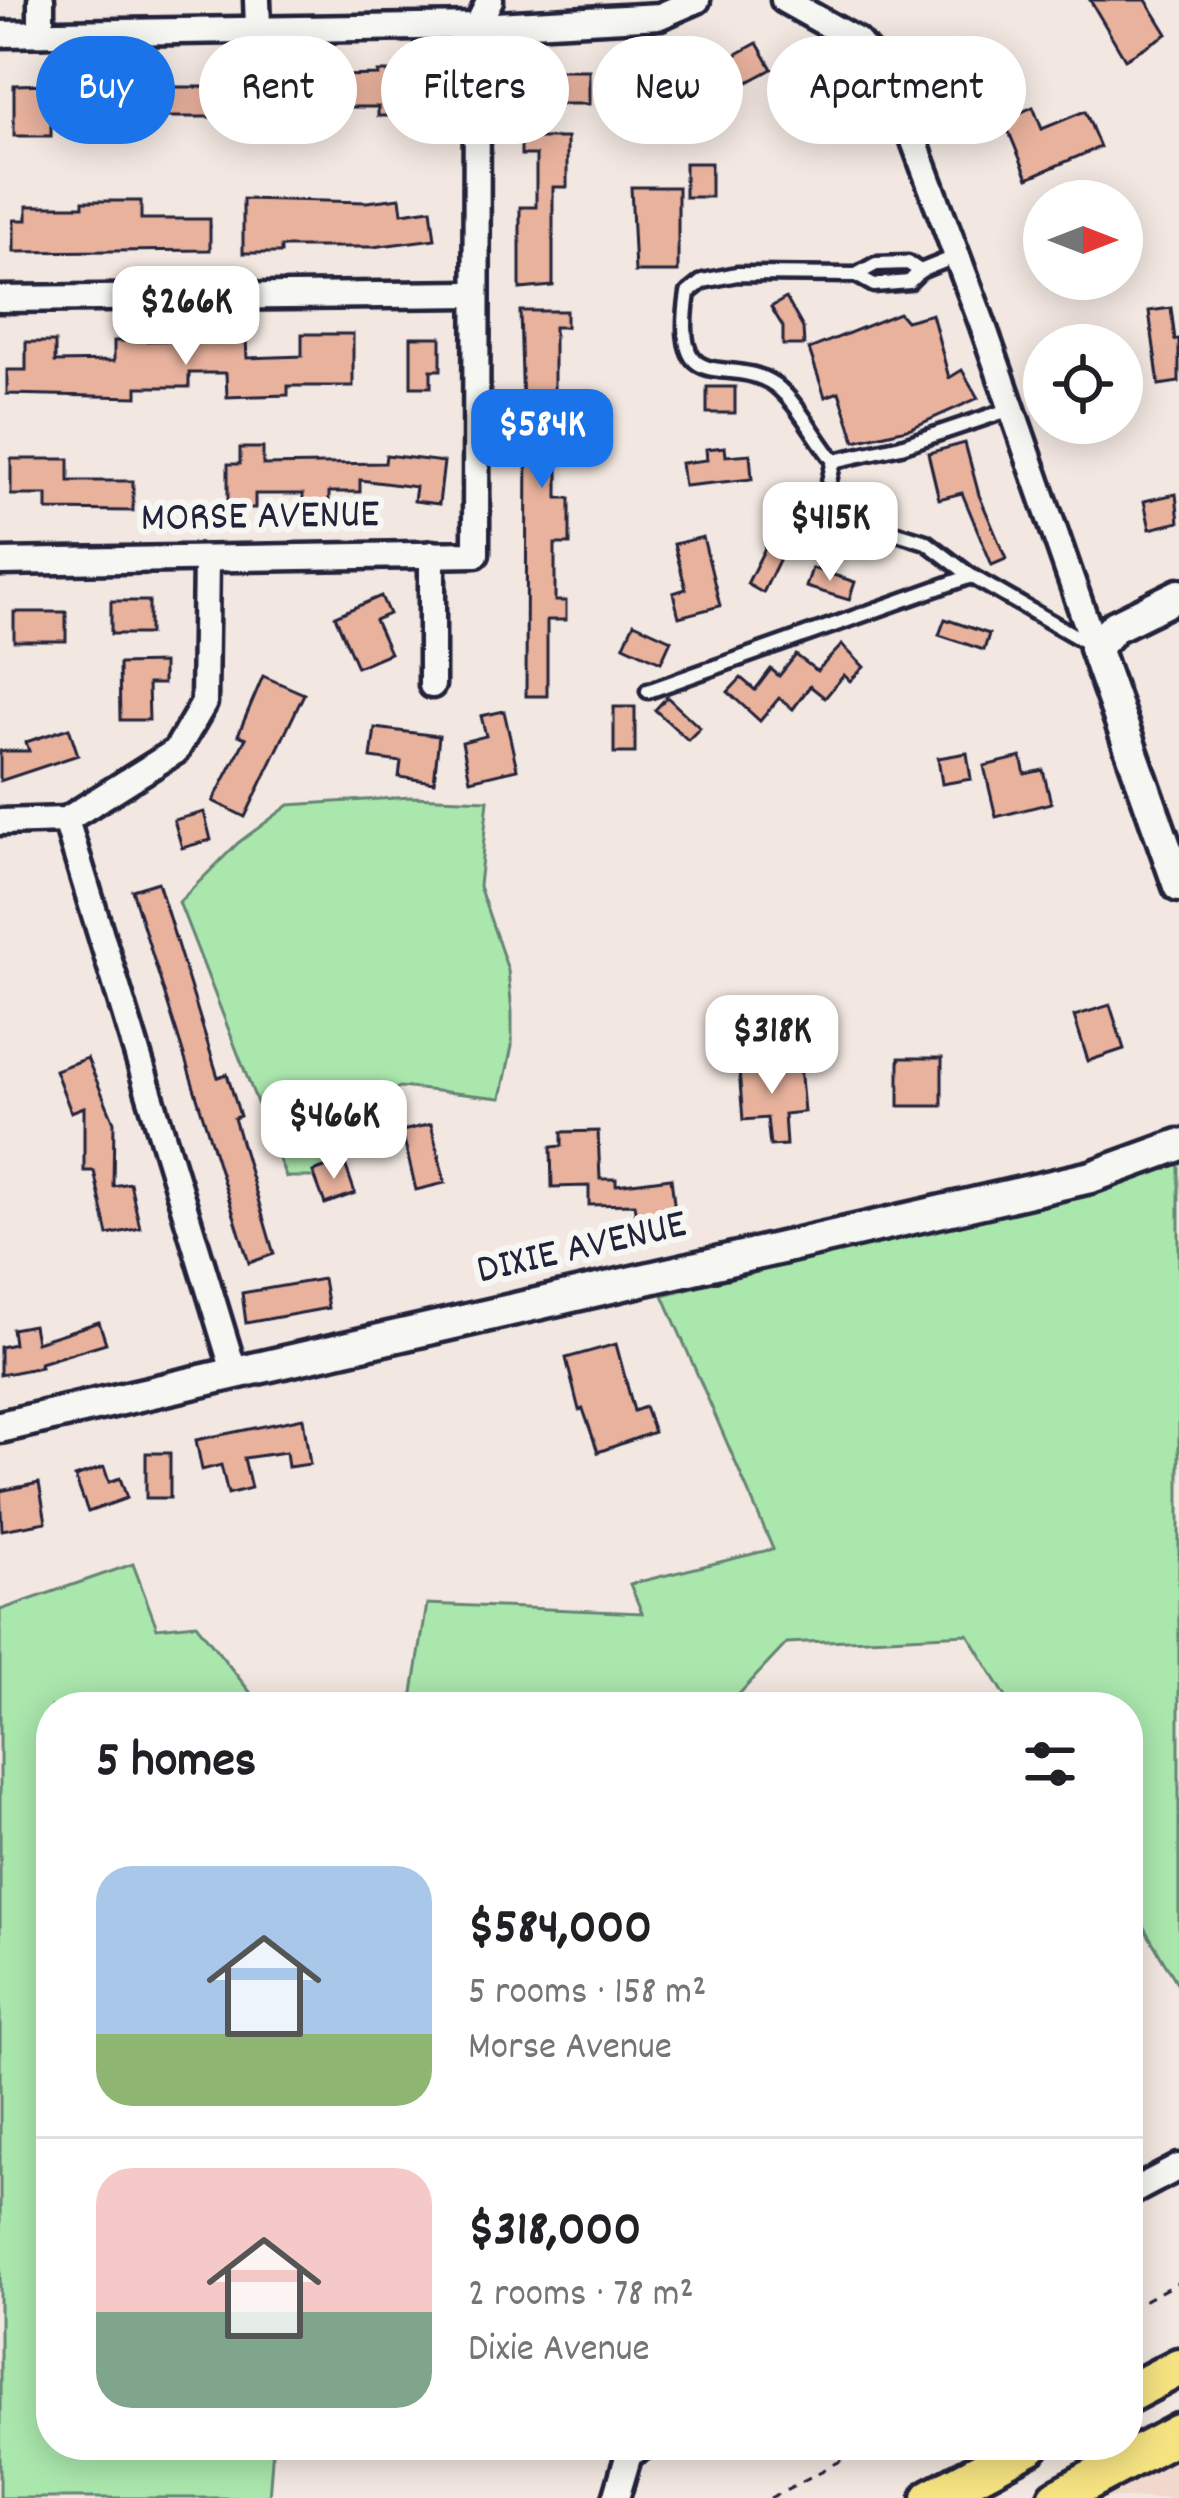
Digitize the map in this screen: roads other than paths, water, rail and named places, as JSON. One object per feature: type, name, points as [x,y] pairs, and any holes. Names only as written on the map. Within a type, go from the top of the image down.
[{"type":"main road","points":[[1143,2386],[1179,2367]]},
{"type":"main road","points":[[1143,2452],[1179,2433]]},
{"type":"main road","points":[[931,2498],[1003,2460]]},
{"type":"main road","points":[[1057,2498],[1128,2460]]},
{"type":"street","points":[[40,33],[41,0]]},
{"type":"street","points":[[257,0],[258,27]]},
{"type":"street","points":[[0,299],[475,294],[477,26],[490,0]]},
{"type":"street","points":[[0,34],[477,26],[660,16],[698,0]]},
{"type":"street","points":[[784,0],[857,41],[892,82],[1179,886]]},
{"type":"street","name":"MORSE AVENUE","points":[[0,562],[476,554],[475,294]]},
{"type":"street","points":[[432,554],[432,685]]},
{"type":"street","points":[[0,822],[66,820],[176,751],[205,703],[206,559]]},
{"type":"street","points":[[1095,648],[1114,627],[1179,595]]},
{"type":"street","points":[[66,820],[234,1370]]},
{"type":"street","name":"DIXIE AVENUE","points":[[0,1427],[1091,1177],[1179,1145]]},
{"type":"street","points":[[1143,2186],[1179,2167]]},
{"type":"street","points":[[616,2498],[626,2460]]},
{"type":"lane","points":[[834,461],[773,384],[711,371],[697,362],[688,349],[684,318],[688,293],[703,281],[737,274],[856,275],[876,264],[908,263],[920,271],[957,256]]},
{"type":"lane","points":[[834,461],[901,446],[1011,409]]},
{"type":"lane","points":[[834,461],[826,493],[834,506],[865,523],[926,542],[971,576],[1095,648]]},
{"type":"lane","points":[[648,691],[971,576]]}]
